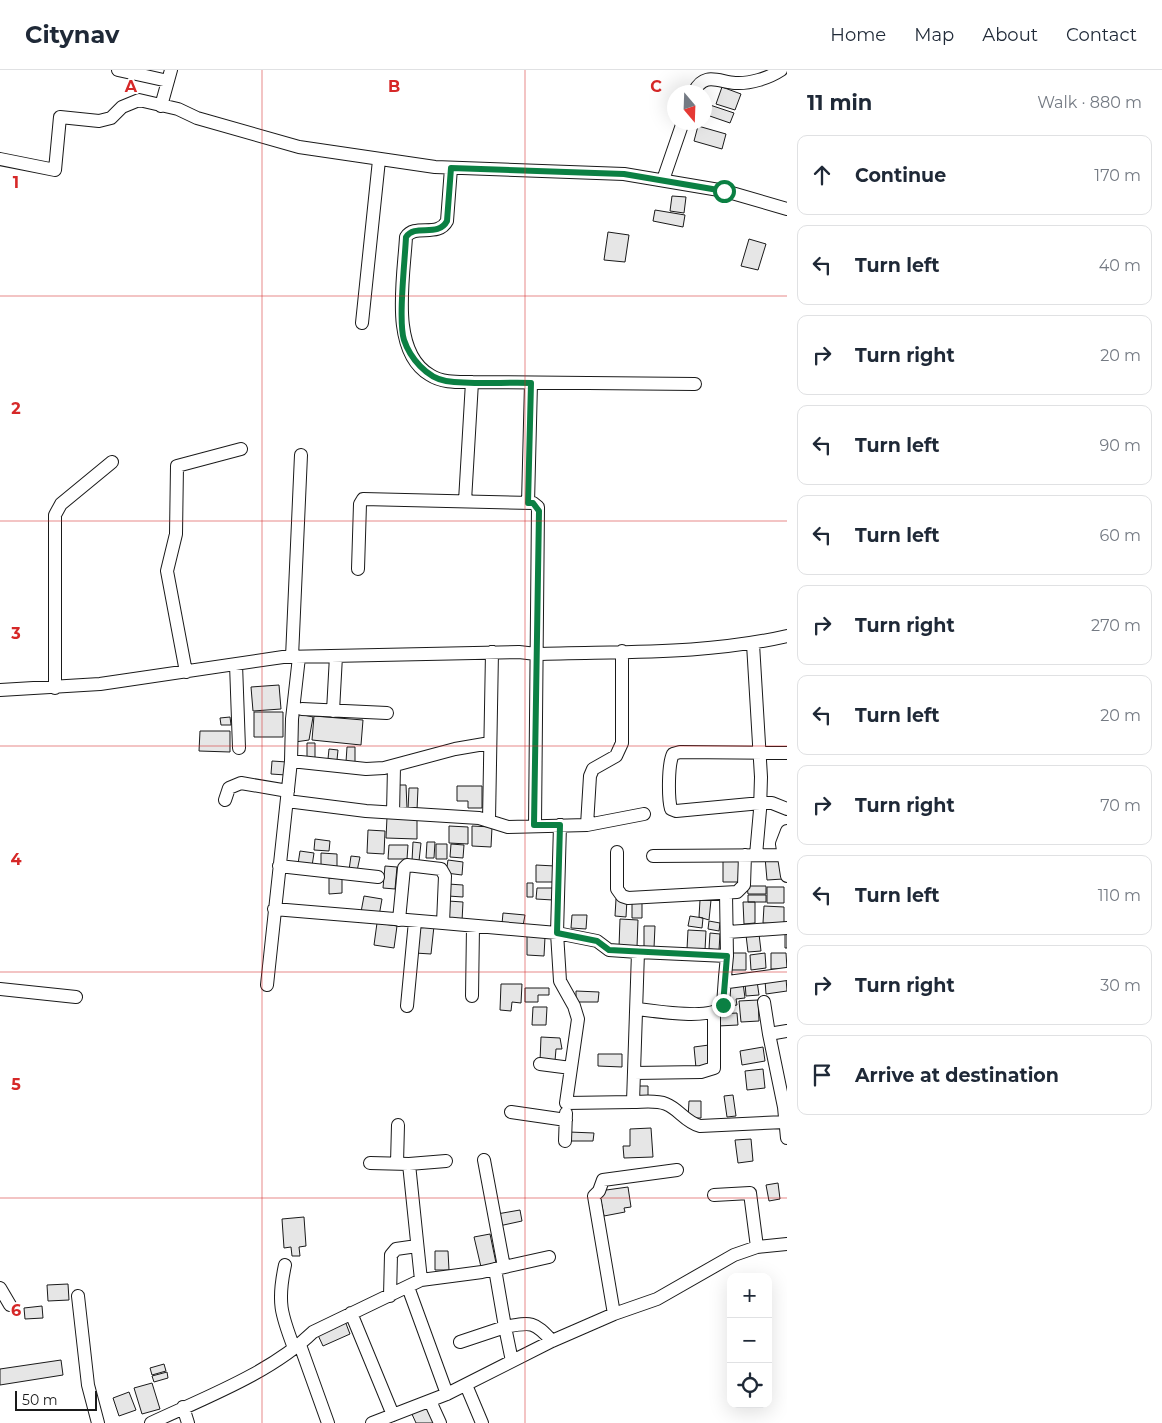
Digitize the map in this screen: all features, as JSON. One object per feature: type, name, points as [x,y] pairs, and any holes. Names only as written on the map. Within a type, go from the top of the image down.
[{"type":"street","points":[[118,70],[169,76],[161,106]]},
{"type":"street","points":[[700,85],[705,79],[712,78],[735,83],[749,82],[781,70]]},
{"type":"street","points":[[0,159],[55,170],[60,117],[99,121],[111,118],[122,107],[139,100],[178,109],[197,118],[299,147],[379,160],[451,168],[624,174],[724,191],[787,209]]},
{"type":"street","points":[[663,180],[680,130]]},
{"type":"street","points":[[362,323],[379,160]]},
{"type":"street","points":[[451,168],[447,221],[444,227],[413,232],[406,237],[402,325],[404,340],[413,357],[429,375],[445,381],[472,382],[695,384]]},
{"type":"street","points":[[465,501],[472,382]]},
{"type":"street","points":[[528,503],[531,383]]},
{"type":"street","points":[[186,672],[168,571],[176,534],[177,466],[241,449]]},
{"type":"street","points":[[267,985],[291,761],[296,657],[301,455]]},
{"type":"street","points":[[55,688],[55,515],[61,504],[112,462]]},
{"type":"street","points":[[358,569],[360,504],[363,499],[533,503],[539,511],[534,825]]},
{"type":"street","points":[[0,690],[55,688],[141,679],[236,664],[296,657],[492,652],[536,654],[691,649],[753,644],[787,636]]},
{"type":"street","points":[[617,852],[617,889],[622,896],[654,898],[726,893],[737,892],[744,885],[761,803],[753,644]]},
{"type":"street","points":[[587,825],[590,776],[593,769],[616,756],[622,742],[622,651]]},
{"type":"street","points":[[489,820],[492,652]]},
{"type":"street","points":[[332,711],[336,656]]},
{"type":"street","points":[[236,664],[239,748]]},
{"type":"street","points":[[302,709],[387,713]]},
{"type":"street","points":[[291,761],[366,769],[394,766],[455,749],[490,743]]},
{"type":"street","points":[[787,753],[680,752],[673,754],[670,760],[669,798],[671,809],[676,811],[761,803],[772,803],[787,809]]},
{"type":"street","points":[[393,813],[394,766]]},
{"type":"street","points":[[225,800],[229,788],[241,783],[287,796],[393,813],[489,820],[508,827],[587,825],[644,814]]},
{"type":"street","points":[[560,825],[557,933],[560,981],[574,1006],[578,1019],[566,1103],[565,1141]]},
{"type":"street","points":[[787,831],[782,844],[787,876]]},
{"type":"street","points":[[653,856],[784,855]]},
{"type":"street","points":[[279,866],[378,877]]},
{"type":"street","points":[[399,920],[403,872],[407,866],[441,869],[444,873],[443,924]]},
{"type":"street","points":[[638,1009],[684,1014],[714,1012],[723,1005],[728,932],[726,893]]},
{"type":"street","points":[[274,909],[557,933],[597,941],[609,950],[727,956]]},
{"type":"street","points":[[407,1006],[415,921]]},
{"type":"street","points":[[472,996],[474,927]]},
{"type":"street","points":[[728,932],[787,928]]},
{"type":"street","points":[[633,1102],[638,1009],[638,952]]},
{"type":"street","points":[[725,977],[728,982],[733,982],[787,974]]},
{"type":"street","points":[[0,989],[76,997]]},
{"type":"street","points":[[764,1002],[769,1034],[786,1107],[787,1138]]},
{"type":"street","points":[[634,1073],[701,1072],[714,1068],[714,1012]]},
{"type":"street","points":[[769,1034],[787,1031]]},
{"type":"street","points":[[540,1064],[571,1068]]},
{"type":"street","points":[[566,1103],[660,1102],[668,1104],[691,1124],[700,1126],[785,1122]]},
{"type":"street","points":[[511,1112],[566,1120]]},
{"type":"street","points":[[398,1125],[421,1280]]},
{"type":"street","points":[[484,1160],[500,1268],[505,1328],[512,1362]]},
{"type":"street","points":[[370,1163],[403,1164],[446,1161]]},
{"type":"street","points":[[614,1314],[602,1254],[594,1196],[600,1191],[603,1180],[677,1170]]},
{"type":"street","points":[[714,1195],[750,1193],[757,1247]]},
{"type":"street","points":[[351,1313],[383,1420],[447,1394],[552,1341],[614,1314],[657,1299],[734,1255],[757,1247],[787,1244]]},
{"type":"street","points":[[390,1296],[391,1255],[396,1250],[417,1246]]},
{"type":"street","points":[[151,1423],[244,1378],[297,1347],[313,1332],[421,1280],[500,1268],[549,1256]]},
{"type":"street","points":[[285,1265],[279,1300],[284,1324],[297,1347],[328,1423]]},
{"type":"street","points":[[408,1287],[447,1394]]},
{"type":"street","points":[[0,1288],[10,1305]]},
{"type":"street","points":[[78,1296],[88,1385],[98,1423]]},
{"type":"street","points":[[460,1342],[527,1322],[537,1325],[552,1341]]},
{"type":"street","points":[[466,1385],[482,1423]]},
{"type":"street","points":[[430,1401],[440,1423]]},
{"type":"street","points":[[183,1407],[188,1423]]},
{"type":"building","points":[[722,87],[741,94],[735,110],[716,104]]},
{"type":"building","points":[[712,106],[734,113],[730,123],[712,117]]},
{"type":"building","points":[[697,130],[712,130],[726,134],[722,149],[694,141]]},
{"type":"building","points":[[672,196],[686,197],[684,213],[670,211]]},
{"type":"building","points":[[655,210],[685,215],[683,227],[653,221]]},
{"type":"building","points":[[608,232],[629,235],[625,262],[604,260]]},
{"type":"building","points":[[749,239],[766,244],[758,270],[741,266]]},
{"type":"building","points":[[279,685],[281,709],[253,711],[251,687]]},
{"type":"building","points":[[254,712],[283,712],[283,737],[254,737]]},
{"type":"building","points":[[299,714],[313,717],[309,740],[295,742]]},
{"type":"building","points":[[314,716],[363,720],[361,745],[312,740]]},
{"type":"building","points":[[230,717],[231,725],[221,725],[220,718]]},
{"type":"building","points":[[200,731],[230,731],[230,752],[199,751]]},
{"type":"building","points":[[307,743],[315,743],[315,758],[307,757]]},
{"type":"building","points":[[347,747],[355,747],[355,762],[346,762]]},
{"type":"building","points":[[329,749],[338,750],[337,760],[328,759]]},
{"type":"building","points":[[272,761],[287,762],[286,775],[271,774]]},
{"type":"building","points":[[396,785],[406,785],[407,808],[397,808]]},
{"type":"building","points":[[457,786],[482,786],[482,808],[468,808],[468,801],[457,801]]},
{"type":"building","points":[[409,788],[418,788],[417,810],[408,810]]},
{"type":"building","points":[[387,817],[417,818],[417,839],[386,838]]},
{"type":"building","points":[[449,826],[468,827],[468,844],[449,843]]},
{"type":"building","points":[[472,826],[492,827],[491,847],[472,846]]},
{"type":"building","points":[[368,830],[385,831],[384,854],[367,853]]},
{"type":"building","points":[[315,839],[330,841],[329,851],[314,850]]},
{"type":"building","points":[[413,842],[421,843],[419,861],[412,861]]},
{"type":"building","points":[[427,842],[435,842],[434,858],[426,858]]},
{"type":"building","points":[[436,844],[447,844],[447,859],[436,859]]},
{"type":"building","points":[[451,844],[464,845],[463,858],[450,857]]},
{"type":"building","points":[[389,845],[408,845],[407,859],[388,859]]},
{"type":"building","points":[[300,851],[314,853],[312,866],[298,864]]},
{"type":"building","points":[[321,853],[337,854],[337,868],[321,868]]},
{"type":"building","points":[[351,856],[360,857],[357,871],[349,870]]},
{"type":"building","points":[[782,856],[783,879],[767,880],[765,857]]},
{"type":"building","points":[[448,860],[463,862],[462,875],[446,873]]},
{"type":"building","points":[[723,860],[739,860],[739,882],[723,882]]},
{"type":"building","points":[[536,865],[555,866],[555,882],[536,882]]},
{"type":"building","points":[[385,866],[397,867],[395,889],[383,888]]},
{"type":"building","points":[[329,878],[342,878],[342,893],[329,894]]},
{"type":"building","points":[[527,883],[533,883],[533,897],[527,897]]},
{"type":"building","points":[[448,884],[463,885],[463,897],[448,896]]},
{"type":"building","points":[[747,886],[766,886],[766,894],[748,894]]},
{"type":"building","points":[[767,887],[784,887],[784,903],[767,903]]},
{"type":"building","points":[[537,888],[553,888],[553,900],[536,899]]},
{"type":"building","points":[[748,895],[766,895],[766,902],[748,902]]},
{"type":"building","points":[[364,896],[382,899],[379,916],[361,912]]},
{"type":"building","points":[[616,899],[627,899],[626,917],[615,916]]},
{"type":"building","points":[[700,900],[711,900],[709,920],[699,917]]},
{"type":"building","points":[[448,901],[463,902],[462,921],[447,920]]},
{"type":"building","points":[[743,902],[755,902],[755,923],[744,924]]},
{"type":"building","points":[[632,903],[642,903],[642,918],[632,918]]},
{"type":"building","points":[[764,906],[784,907],[784,924],[763,923]]},
{"type":"building","points":[[503,913],[525,915],[523,926],[502,924]]},
{"type":"building","points":[[572,915],[587,915],[586,929],[571,928]]},
{"type":"building","points":[[690,916],[703,918],[702,928],[688,926]]},
{"type":"building","points":[[620,919],[638,920],[637,947],[619,947]]},
{"type":"building","points":[[709,921],[720,923],[719,931],[708,929]]},
{"type":"building","points":[[377,923],[397,926],[394,948],[374,945]]},
{"type":"building","points":[[418,925],[434,926],[431,954],[415,953]]},
{"type":"building","points":[[644,926],[655,926],[654,948],[644,948]]},
{"type":"building","points":[[688,930],[706,931],[705,950],[687,949]]},
{"type":"building","points":[[787,931],[787,948],[785,948],[785,932]]},
{"type":"building","points":[[710,933],[720,934],[719,950],[709,949]]},
{"type":"building","points":[[759,934],[761,951],[748,952],[746,935]]},
{"type":"building","points":[[527,936],[545,937],[544,956],[527,955]]},
{"type":"building","points":[[729,953],[746,953],[746,970],[729,970]]},
{"type":"building","points":[[765,953],[766,968],[751,970],[750,955]]},
{"type":"building","points":[[771,953],[786,953],[787,969],[771,969]]},
{"type":"building","points":[[786,978],[787,991],[766,994],[765,980]]},
{"type":"building","points":[[757,981],[759,995],[746,996],[745,982]]},
{"type":"building","points":[[743,983],[745,998],[736,999],[737,1005],[730,1006],[728,985]]},
{"type":"building","points":[[501,984],[522,984],[521,1003],[512,1002],[511,1011],[500,1010]]},
{"type":"building","points":[[525,988],[549,988],[549,995],[538,995],[538,1002],[525,1002]]},
{"type":"building","points":[[576,991],[599,992],[598,1002],[576,1002]]},
{"type":"building","points":[[758,1000],[759,1021],[741,1022],[739,1001]]},
{"type":"building","points":[[533,1007],[547,1007],[546,1025],[532,1025]]},
{"type":"building","points":[[737,1013],[738,1025],[718,1026],[717,1014]]},
{"type":"building","points":[[541,1037],[560,1038],[562,1049],[556,1049],[555,1061],[540,1061]]},
{"type":"building","points":[[709,1045],[711,1066],[696,1068],[694,1047]]},
{"type":"building","points":[[763,1047],[765,1061],[742,1065],[740,1051]]},
{"type":"building","points":[[598,1054],[622,1054],[622,1067],[598,1066]]},
{"type":"building","points":[[763,1069],[765,1088],[747,1090],[745,1071]]},
{"type":"building","points":[[636,1086],[648,1086],[648,1098],[636,1098]]},
{"type":"building","points":[[733,1095],[736,1116],[727,1117],[724,1096]]},
{"type":"building","points":[[689,1101],[701,1101],[701,1118],[688,1118]]},
{"type":"building","points":[[651,1128],[653,1157],[624,1158],[623,1146],[630,1146],[630,1129]]},
{"type":"building","points":[[569,1132],[594,1133],[593,1141],[568,1141]]},
{"type":"building","points":[[751,1139],[753,1161],[738,1163],[735,1140]]},
{"type":"building","points":[[778,1183],[780,1199],[769,1201],[766,1185]]},
{"type":"building","points":[[628,1187],[631,1207],[624,1208],[625,1212],[604,1216],[599,1191]]},
{"type":"building","points":[[520,1210],[522,1221],[499,1226],[497,1214]]},
{"type":"building","points":[[304,1217],[306,1246],[299,1247],[300,1256],[292,1256],[291,1247],[284,1248],[282,1219]]},
{"type":"building","points":[[490,1234],[496,1263],[481,1267],[474,1237]]},
{"type":"building","points":[[435,1251],[448,1251],[449,1270],[435,1270]]},
{"type":"building","points":[[68,1284],[69,1300],[48,1301],[47,1285]]},
{"type":"building","points":[[42,1306],[43,1318],[25,1319],[24,1308]]},
{"type":"building","points":[[345,1321],[350,1334],[323,1346],[317,1333]]},
{"type":"building","points":[[61,1360],[63,1375],[0,1385],[0,1369]]},
{"type":"building","points":[[164,1364],[166,1371],[152,1375],[150,1368]]},
{"type":"building","points":[[167,1372],[168,1378],[154,1382],[152,1376]]},
{"type":"building","points":[[152,1383],[160,1409],[142,1414],[134,1388]]},
{"type":"building","points":[[129,1392],[136,1410],[119,1416],[113,1398]]},
{"type":"building","points":[[427,1406],[434,1423],[416,1423],[411,1412]]},
{"type":"route","points":[[723,1005],[723,986],[727,956],[609,950],[597,941],[589,938],[557,933],[560,825],[534,825],[539,511],[538,507],[533,503],[528,503],[531,383],[445,381],[429,375],[413,357],[404,340],[402,325],[406,237],[408,233],[444,227],[447,221],[451,168],[624,174],[724,191]]}]
